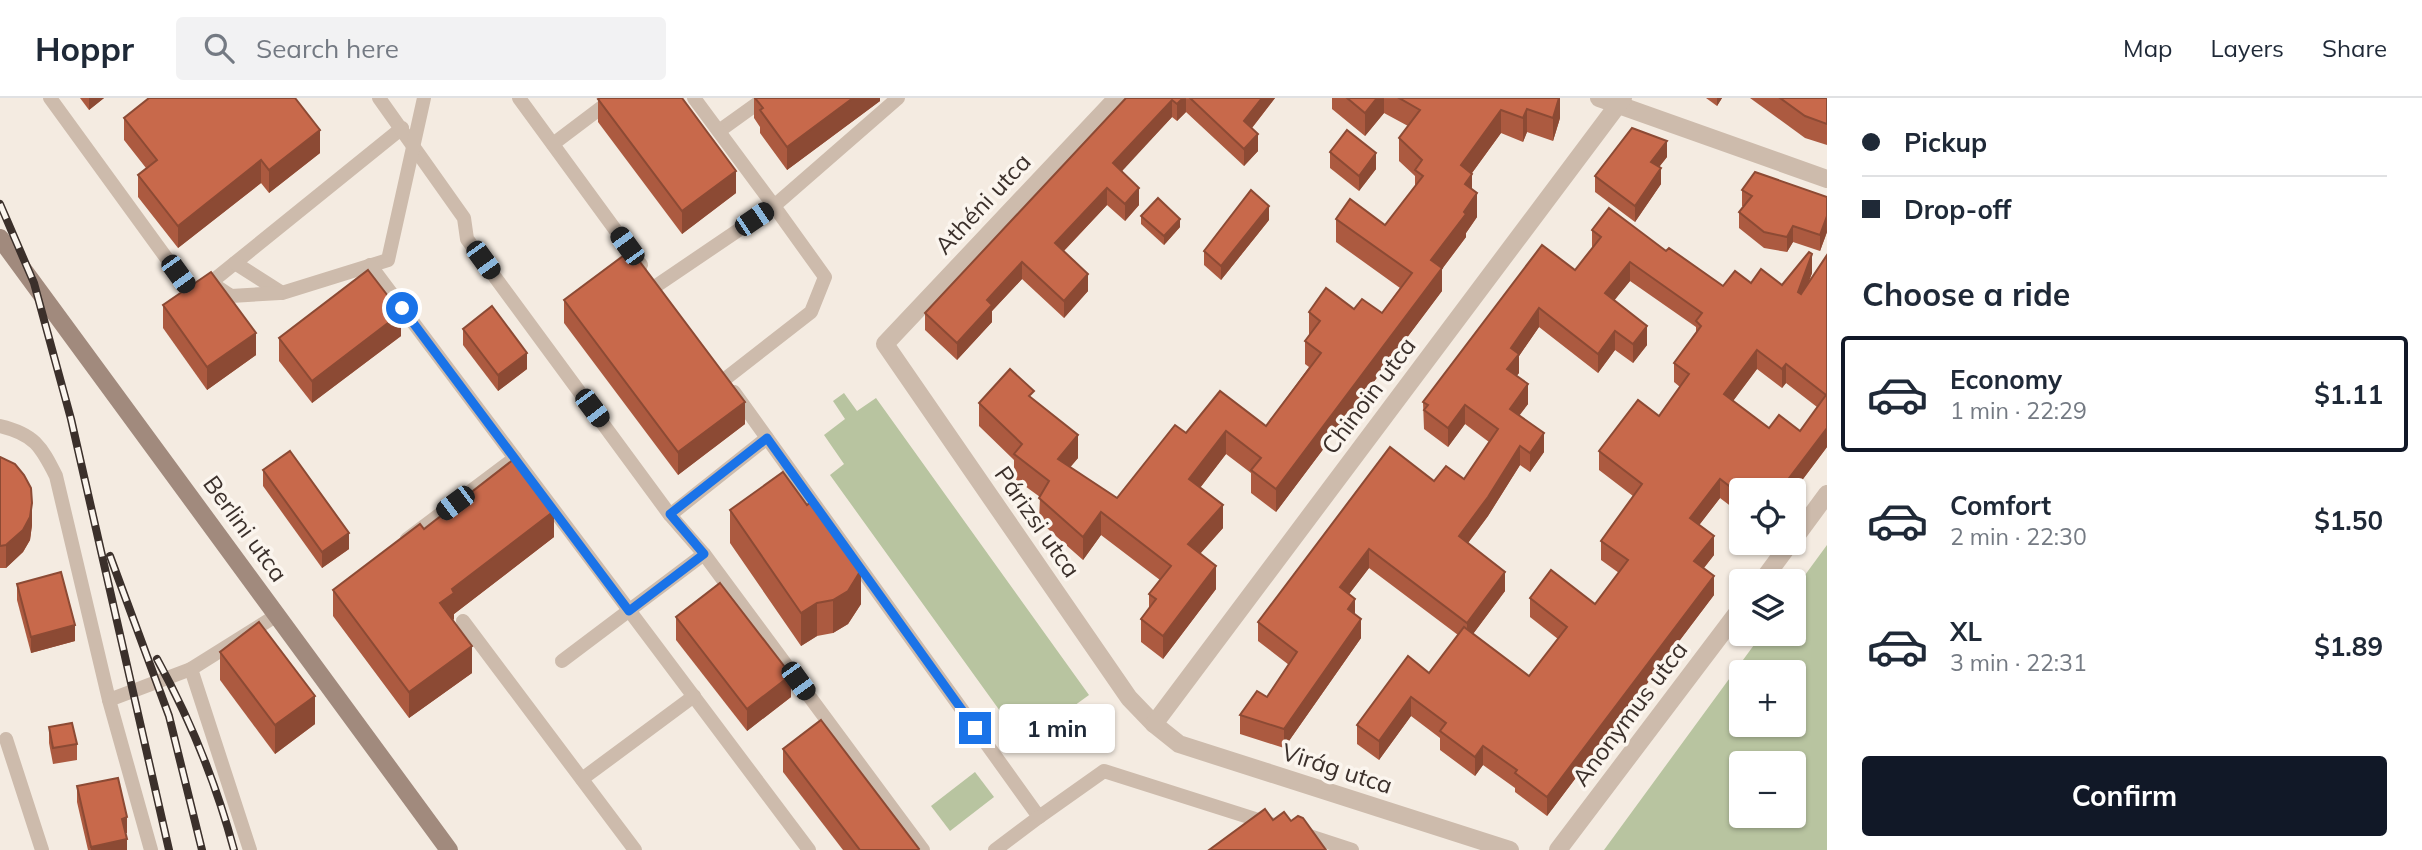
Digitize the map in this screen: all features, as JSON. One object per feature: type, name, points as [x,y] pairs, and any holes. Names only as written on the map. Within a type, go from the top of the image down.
[{"type":"street","name":"Athéni utca","points":[[885,344],[1117,98]]},
{"type":"street","points":[[1599,98],[1620,102],[1827,179]]},
{"type":"street","name":"Chinoin utca","points":[[1154,724],[1620,102]]},
{"type":"street","name":"Berlini utca","points":[[0,238],[449,850]]},
{"type":"street","name":"Párizsi utca","points":[[885,344],[1129,698],[1154,724]]},
{"type":"street","points":[[1806,522],[1827,494]]},
{"type":"street","name":"Anonymus utca","points":[[1558,850],[1729,624]]},
{"type":"street","name":"Virág utca","points":[[1154,724],[1179,744],[1510,850]]},
{"type":"lane","points":[[50,98],[194,296],[402,128]]},
{"type":"lane","points":[[379,98],[464,218],[467,239],[923,850]]},
{"type":"lane","points":[[211,283],[231,296],[282,293],[388,260],[424,98]]},
{"type":"lane","points":[[519,98],[660,291],[774,206],[898,98]]},
{"type":"lane","points":[[553,144],[614,98]]},
{"type":"lane","points":[[694,98],[825,277],[811,313],[721,374],[1039,817]]},
{"type":"lane","points":[[719,131],[765,98]]},
{"type":"lane","points":[[235,263],[282,293]]},
{"type":"lane","points":[[370,265],[809,850]]},
{"type":"lane","points":[[0,426],[15,429],[41,446],[56,476],[109,700],[151,850]]},
{"type":"lane","points":[[670,514],[767,438]]},
{"type":"lane","points":[[398,545],[515,458]]},
{"type":"lane","points":[[562,661],[704,554]]},
{"type":"lane","points":[[109,700],[191,669],[277,615]]},
{"type":"lane","points":[[463,621],[635,850]]},
{"type":"lane","points":[[191,669],[250,850]]},
{"type":"lane","points":[[582,779],[694,696]]},
{"type":"lane","points":[[2,738],[42,850]]},
{"type":"lane","points":[[995,850],[1104,771],[1352,850]]},
{"type":"green space","points":[[844,393],[857,411],[876,398],[1089,695],[1023,743],[830,475],[844,464],[824,435],[845,419],[833,401]]},
{"type":"green space","points":[[1827,545],[1827,850],[1604,850],[1729,679],[1729,737],[1806,737],[1806,660],[1743,660],[1753,646],[1806,646],[1806,574]]},
{"type":"green space","points":[[975,772],[994,797],[950,831],[931,806]]},
{"type":"building","points":[[149,98],[295,98],[320,130],[269,170],[261,160],[178,226],[138,175],[157,160],[124,118]]},
{"type":"building","points":[[682,98],[736,171],[682,211],[598,99]]},
{"type":"building","points":[[755,98],[853,98],[787,147],[760,110],[763,108]]},
{"type":"building","points":[[1126,98],[1183,98],[1177,104],[1172,100],[1113,163],[1139,188],[1125,204],[1107,188],[1055,243],[1088,274],[1064,301],[1022,262],[987,300],[992,305],[957,343],[925,313]]},
{"type":"building","points":[[1190,98],[1262,98],[1244,121],[1258,134],[1244,149]]},
{"type":"building","points":[[1347,98],[1377,98],[1365,113]]},
{"type":"building","points":[[1399,98],[1559,98],[1553,118],[1527,109],[1523,118],[1501,110],[1461,165],[1472,174],[1465,184],[1477,193],[1464,212],[1466,214],[1431,260],[1442,268],[1276,489],[1251,470],[1261,458],[1226,431],[1189,479],[1223,505],[1188,544],[1216,566],[1163,636],[1141,619],[1156,599],[1149,594],[1171,566],[1101,512],[1083,537],[1039,498],[1049,481],[1014,454],[1022,444],[979,403],[1010,369],[1034,391],[1029,396],[1078,435],[1058,459],[1117,498],[1175,425],[1186,433],[1220,391],[1266,426],[1321,353],[1305,341],[1320,321],[1309,312],[1326,288],[1354,309],[1362,299],[1382,313],[1412,273],[1336,219],[1350,199],[1385,225],[1423,176],[1415,170],[1422,160],[1399,138],[1420,110]]},
{"type":"building","points":[[1780,98],[1827,98],[1827,124],[1805,116]]},
{"type":"building","points":[[1632,128],[1667,141],[1651,162],[1661,168],[1635,206],[1595,176]]},
{"type":"building","points":[[1347,130],[1376,153],[1359,176],[1330,152]]},
{"type":"building","points":[[1755,172],[1827,197],[1827,216],[1820,235],[1793,226],[1787,237],[1764,232],[1739,212],[1752,196],[1742,190]]},
{"type":"building","points":[[1251,190],[1269,206],[1221,266],[1204,251]]},
{"type":"building","points":[[1158,198],[1180,219],[1164,236],[1141,216]]},
{"type":"building","points":[[1609,208],[1666,251],[1669,248],[1723,286],[1735,271],[1751,283],[1761,269],[1782,285],[1809,252],[1812,254],[1798,292],[1801,294],[1827,255],[1827,428],[1789,478],[1729,478],[1729,486],[1720,479],[1690,518],[1714,536],[1694,561],[1714,576],[1547,797],[1515,773],[1517,770],[1483,746],[1475,757],[1440,731],[1446,723],[1411,697],[1379,741],[1357,725],[1408,656],[1429,673],[1464,627],[1529,676],[1567,627],[1530,598],[1551,570],[1595,604],[1628,560],[1601,541],[1642,484],[1599,451],[1638,400],[1659,416],[1689,374],[1674,363],[1701,326],[1696,321],[1702,313],[1630,262],[1605,293],[1647,326],[1633,344],[1615,331],[1598,354],[1539,308],[1511,348],[1519,354],[1507,369],[1528,384],[1510,409],[1544,433],[1530,453],[1520,446],[1488,497],[1459,536],[1505,572],[1467,623],[1369,549],[1340,587],[1355,599],[1348,609],[1361,619],[1284,729],[1240,715],[1257,691],[1267,697],[1297,652],[1258,622],[1390,447],[1434,481],[1446,466],[1464,479],[1498,429],[1465,405],[1448,428],[1424,410],[1428,405],[1423,402],[1542,245],[1575,270],[1601,237],[1592,230]],"holes":[[[1757,350],[1782,369],[1786,364],[1826,395],[1800,431],[1779,415],[1769,428],[1724,394]]]},
{"type":"building","points":[[631,250],[745,402],[678,452],[564,300]]},
{"type":"building","points":[[368,270],[401,313],[312,381],[279,338]]},
{"type":"building","points":[[211,272],[256,333],[207,367],[163,305]]},
{"type":"building","points":[[492,306],[527,353],[498,375],[463,329]]},
{"type":"building","points":[[290,451],[349,533],[322,552],[263,470]]},
{"type":"building","points":[[0,457],[15,464],[24,475],[31,488],[32,503],[30,517],[23,530],[6,545],[0,546]]},
{"type":"building","points":[[514,459],[554,511],[452,589],[454,593],[440,603],[472,646],[409,692],[333,590],[420,524],[424,529]]},
{"type":"building","points":[[783,472],[807,505],[812,501],[861,570],[848,591],[833,600],[817,603],[801,613],[730,510]]},
{"type":"building","points":[[61,572],[75,625],[31,637],[17,584]]},
{"type":"building","points":[[720,583],[791,675],[747,709],[676,617]]},
{"type":"building","points":[[259,622],[315,696],[275,725],[220,652]]},
{"type":"building","points":[[821,720],[918,850],[860,850],[783,749]]},
{"type":"building","points":[[72,723],[77,744],[53,748],[49,727]]},
{"type":"building","points":[[118,778],[127,817],[122,819],[127,839],[91,847],[77,786]]},
{"type":"building","points":[[1265,809],[1273,820],[1284,812],[1291,821],[1298,816],[1303,818],[1326,850],[1209,850]]},
{"type":"railway","points":[[0,204],[34,283],[71,419],[169,850]]},
{"type":"railway","points":[[110,556],[169,716],[202,850]]},
{"type":"railway","points":[[157,659],[201,752],[234,850]]},
{"type":"route","points":[[402,308],[629,611],[704,554],[670,514],[767,438],[975,728]]}]
